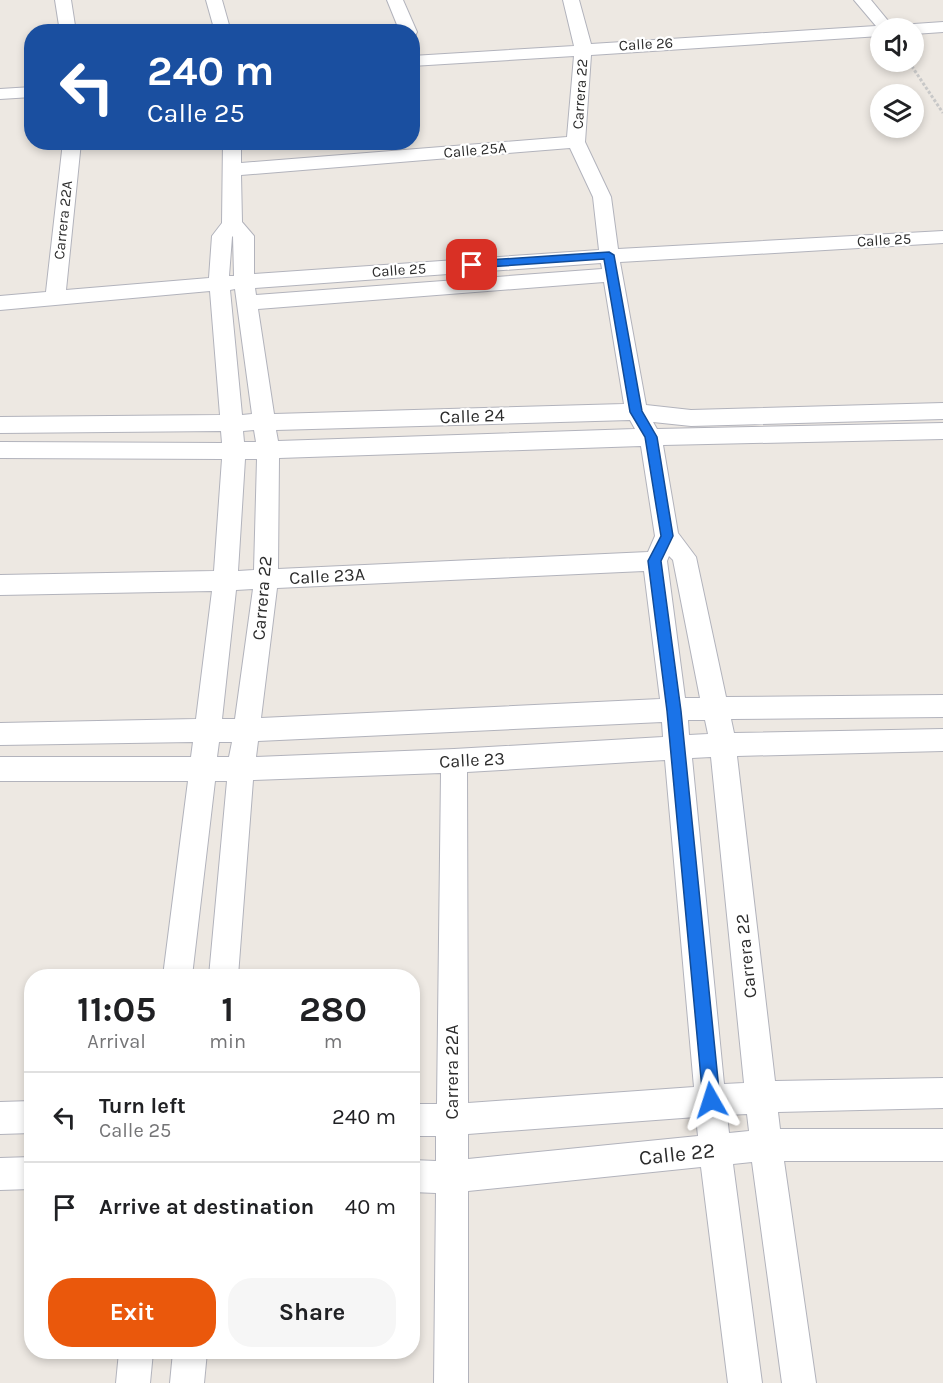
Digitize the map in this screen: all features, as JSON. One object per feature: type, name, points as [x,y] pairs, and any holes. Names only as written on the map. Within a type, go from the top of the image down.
[{"type":"street","points":[[63,0],[67,24]]},
{"type":"street","points":[[214,0],[221,24]]},
{"type":"street","points":[[395,0],[406,24]]},
{"type":"street","name":"Carrera 22","points":[[571,0],[583,48],[576,142],[602,197],[610,265],[636,412],[651,437],[674,711],[675,748],[715,1150],[745,1383]]},
{"type":"street","points":[[862,0],[877,18]]},
{"type":"street","points":[[924,28],[943,27]]},
{"type":"street","name":"Calle 26","points":[[420,61],[583,48],[870,32]]},
{"type":"street","points":[[0,94],[24,92]]},
{"type":"street","name":"Calle 25A","points":[[231,171],[576,142]]},
{"type":"street","name":"Carrera 22A","points":[[55,298],[71,150]]},
{"type":"street","name":"Carrera 22","points":[[179,969],[225,581],[234,451],[219,282],[222,236],[232,224],[232,150]]},
{"type":"street","name":"Carrera 22","points":[[225,969],[241,769],[266,579],[268,449],[246,292],[244,236],[232,224]]},
{"type":"street","name":"Calle 25","points":[[246,292],[943,237]]},
{"type":"street","points":[[0,303],[219,282],[246,292]]},
{"type":"street","name":"Calle 24","points":[[0,425],[232,423],[636,412],[691,418],[943,411]]},
{"type":"street","name":"Calle 24","points":[[0,450],[234,451],[943,430]]},
{"type":"street","name":"Carrera 22","points":[[661,548],[684,557],[723,746],[766,1144],[799,1383]]},
{"type":"street","name":"Calle 23A","points":[[0,585],[266,579],[661,548]]},
{"type":"street","points":[[0,734],[246,730],[715,708],[943,706]]},
{"type":"street","name":"Calle 23","points":[[0,769],[241,769],[454,761],[723,746],[943,740]]},
{"type":"street","name":"Carrera 22A","points":[[451,1383],[454,761]]},
{"type":"street","points":[[420,1120],[452,1120],[761,1097],[943,1093]]},
{"type":"street","points":[[0,1118],[24,1118]]},
{"type":"street","name":"Calle 22","points":[[420,1176],[453,1177],[766,1144],[943,1145]]},
{"type":"street","points":[[0,1174],[24,1173]]},
{"type":"street","points":[[133,1383],[135,1359]]},
{"type":"street","points":[[187,1383],[189,1359]]},
{"type":"path","points":[[916,72],[943,112]]},
{"type":"route","points":[[472,265],[609,255],[636,412],[651,437],[667,536],[655,561],[674,711],[675,748],[711,1100]]}]
